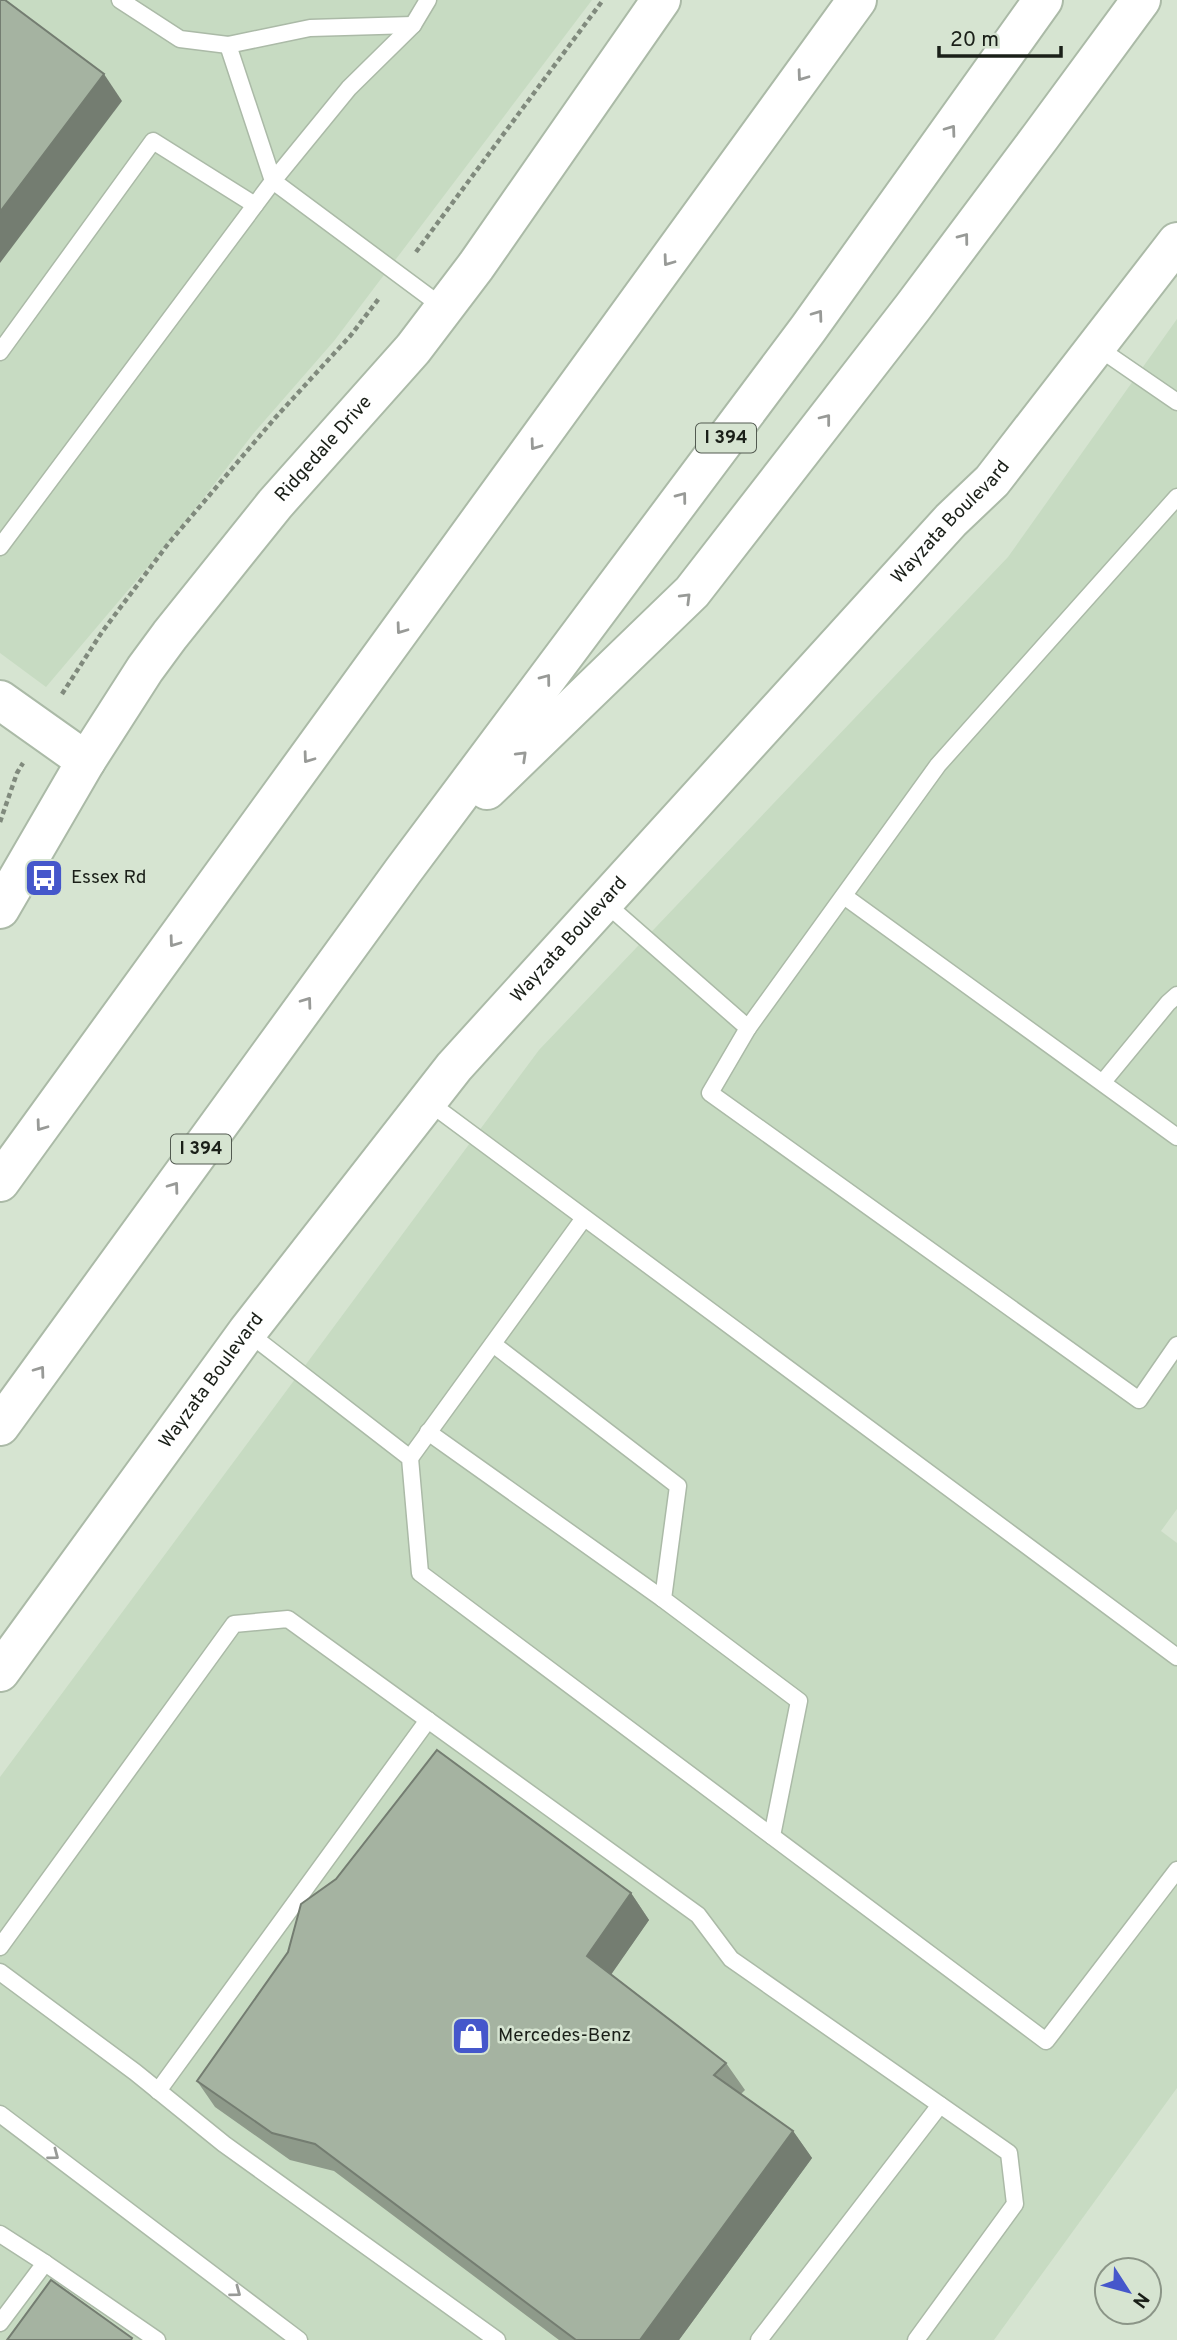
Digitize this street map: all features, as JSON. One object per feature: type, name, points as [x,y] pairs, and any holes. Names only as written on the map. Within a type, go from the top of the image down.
[{"type":"main road","name":"Ridgedale Drive","points":[[0,908],[86,761],[145,669],[197,599],[275,505],[406,358],[575,125],[661,0]]},
{"type":"main road","name":"I 394","points":[[0,1426],[402,871],[808,329],[1043,0]]},
{"type":"main road","points":[[402,871],[692,592],[913,307],[1141,0]]},
{"type":"main road","points":[[0,1182],[850,7]]},
{"type":"main road","name":"Wayzata Boulevard","points":[[0,1672],[247,1332],[454,1067],[951,520],[992,481],[1177,242]]},
{"type":"main road","points":[[0,700],[86,761]]},
{"type":"lane","points":[[120,0],[180,39],[228,45],[310,28],[413,25]]},
{"type":"lane","points":[[0,547],[273,181],[349,88],[413,25],[428,0]]},
{"type":"lane","points":[[228,45],[273,181],[444,308]]},
{"type":"lane","points":[[0,352],[153,141],[255,205]]},
{"type":"lane","points":[[1097,347],[1177,402]]},
{"type":"lane","points":[[1177,497],[938,765],[748,1028],[710,1093],[1139,1400],[1177,1345]]},
{"type":"lane","points":[[844,896],[1177,1137]]},
{"type":"lane","points":[[604,902],[748,1028]]},
{"type":"lane","points":[[1102,1082],[1177,995]]},
{"type":"lane","points":[[428,1101],[1177,1657]]},
{"type":"lane","points":[[584,1218],[410,1458],[420,1573],[1046,2041],[1177,1870]]},
{"type":"lane","points":[[247,1332],[410,1458]]},
{"type":"lane","points":[[493,1344],[678,1486],[663,1599]]},
{"type":"lane","points":[[428,1432],[663,1599],[799,1701],[772,1836]]},
{"type":"lane","points":[[0,1947],[234,1624],[288,1619],[698,1915],[731,1959],[1010,2153],[1015,2204],[916,2340]]},
{"type":"lane","points":[[158,2091],[428,1720]]},
{"type":"lane","points":[[0,1972],[224,2144],[497,2340]]},
{"type":"lane","points":[[760,2340],[940,2105]]},
{"type":"lane","points":[[0,2114],[299,2340]]},
{"type":"lane","points":[[0,2234],[157,2340]]},
{"type":"lane","points":[[0,2323],[45,2263]]},
{"type":"path","points":[[67,684],[168,544],[275,418],[351,335],[603,0]]},
{"type":"path","points":[[0,822],[17,773]]},
{"type":"shaded area","points":[[0,0],[592,0],[334,341],[253,434],[174,536],[46,687],[0,653]]},
{"type":"shaded area","points":[[1177,319],[1177,1509],[1161,1531],[1177,1543],[1177,2088],[994,2340],[0,2340],[0,1777],[539,1050],[1008,557]]},
{"type":"building","points":[[0,0],[5,0],[104,74],[0,212]]},
{"type":"building","name":"Mercedes-Benz","points":[[437,1750],[631,1893],[587,1956],[726,2063],[714,2075],[793,2131],[640,2340],[576,2340],[315,2144],[272,2133],[197,2081],[288,1952],[301,1904],[336,1879]]},
{"type":"building","points":[[51,2280],[132,2338],[131,2340],[7,2340]]},
{"type":"place","name":"Essex Rd","points":[[44,878]]},
{"type":"place","name":"Mercedes-Benz","points":[[471,2036]]}]
